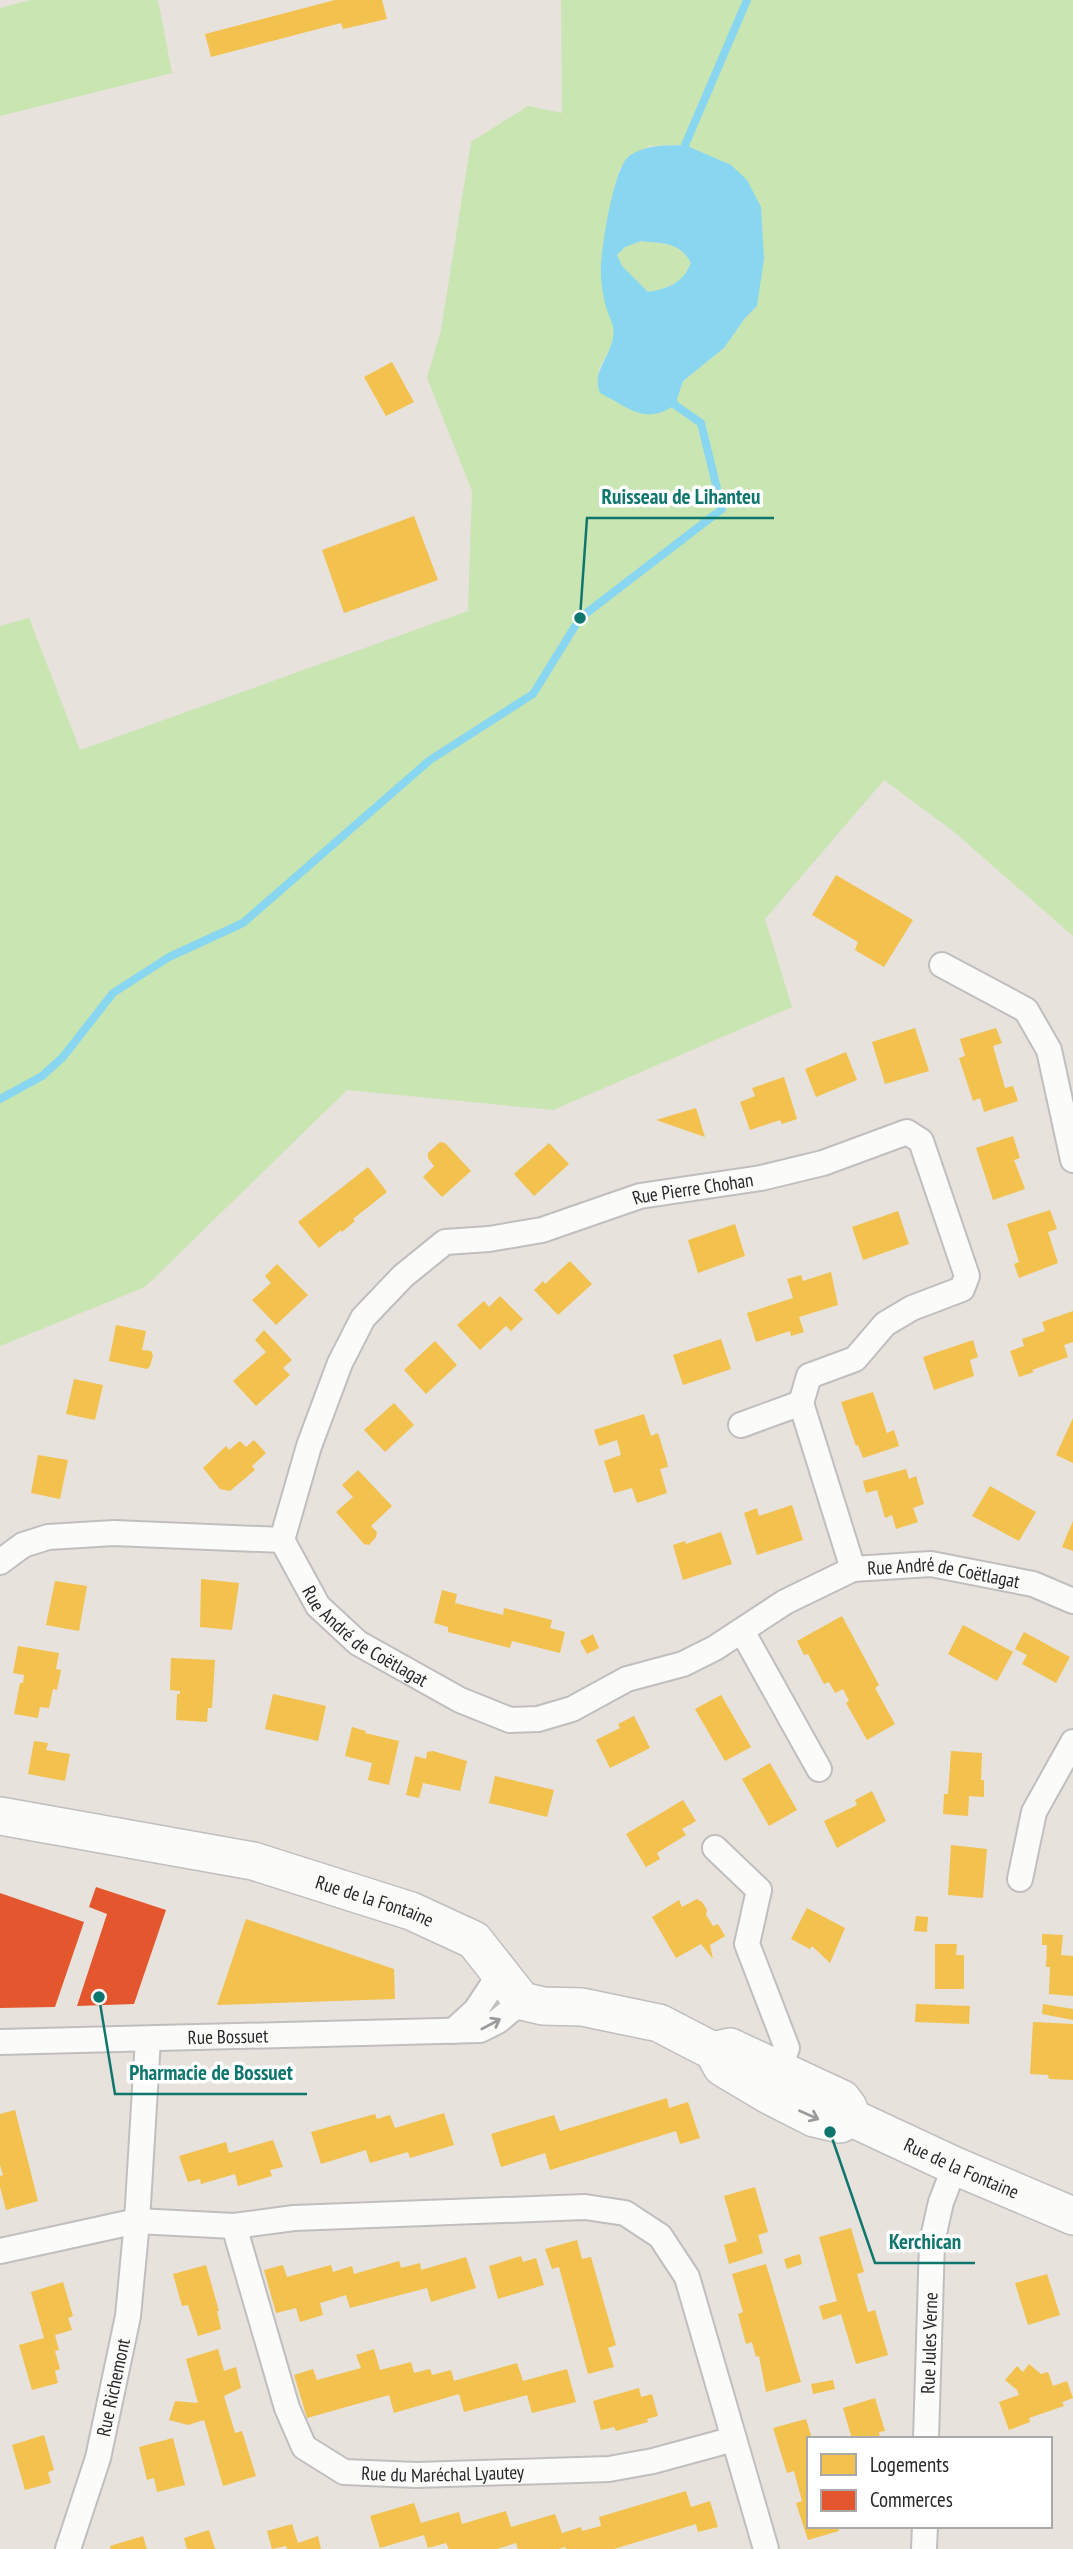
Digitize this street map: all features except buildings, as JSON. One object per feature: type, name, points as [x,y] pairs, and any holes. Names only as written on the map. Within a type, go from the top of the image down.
[{"type":"main road","name":"Rue de la Fontaine","points":[[0,1816],[253,1861],[411,1911],[474,1940],[511,1988],[543,2006],[582,2007],[659,2023],[713,2051],[722,2067],[774,2082],[814,2118],[840,2124],[852,2118],[955,2166],[1073,2216]]},
{"type":"street","points":[[942,965],[1026,1010],[1049,1051],[1073,1160]]},
{"type":"street","name":"Rue Pierre Chohan","points":[[282,1540],[309,1446],[340,1363],[363,1318],[403,1276],[445,1242],[489,1239],[542,1230],[640,1196],[761,1178],[823,1163],[907,1132],[921,1141],[967,1276],[962,1289],[912,1308],[885,1324],[855,1359],[808,1377],[801,1403]]},
{"type":"street","points":[[741,1425],[801,1403],[853,1569]]},
{"type":"street","points":[[0,1562],[23,1545],[58,1536],[114,1533],[282,1540]]},
{"type":"street","name":"Rue André de Coëtlagat","points":[[282,1540],[318,1606],[358,1643],[460,1700],[510,1720],[538,1719],[572,1709],[627,1679],[683,1664],[742,1631],[785,1602],[853,1569],[931,1564],[1032,1584],[1073,1601]]},
{"type":"street","points":[[742,1631],[819,1769]]},
{"type":"street","points":[[1020,1879],[1034,1812],[1073,1742]]},
{"type":"street","points":[[715,1849],[759,1890],[747,1944],[786,2049],[774,2082]]},
{"type":"street","points":[[453,2031],[476,2010],[511,1988]]},
{"type":"street","name":"Rue Bossuet","points":[[0,2042],[480,2030],[498,2021],[511,1988]]},
{"type":"street","name":"Rue Richemont","points":[[68,2549],[98,2458],[128,2316],[137,2221],[148,2039]]},
{"type":"street","name":"Rue Jules Verne","points":[[926,2437],[932,2242],[941,2202],[955,2166]]},
{"type":"street","points":[[0,2251],[137,2221],[234,2226],[294,2218],[585,2207],[625,2213],[660,2236],[687,2277],[766,2549]]},
{"type":"street","name":"Rue du Maréchal Lyautey","points":[[234,2226],[287,2408],[304,2447],[344,2472],[416,2474],[609,2469],[653,2461],[734,2438]]},
{"type":"street","points":[[924,2549],[925,2528]]},
{"type":"green space","points":[[31,0],[158,0],[172,73],[0,116],[0,8]]},
{"type":"green space","points":[[561,0],[1073,0],[1073,936],[953,831],[884,780],[765,919],[792,1007],[553,1110],[347,1090],[145,1287],[0,1346],[0,626],[29,618],[80,750],[468,611],[472,491],[427,378],[441,330],[471,142],[528,106],[562,113]],"holes":[[[684,145],[731,165],[757,306],[724,348],[683,381],[675,405],[598,371],[612,344],[614,328],[606,304],[601,265],[614,189],[620,168],[649,146]]]},
{"type":"green space","points":[[641,241],[664,243],[681,251],[691,263],[683,276],[668,287],[648,292],[621,266],[617,255],[625,247]]},
{"type":"water","points":[[685,145],[731,165],[747,180],[761,207],[764,259],[757,306],[724,348],[683,381],[675,405],[654,414],[645,414],[600,393],[598,376],[613,336],[602,286],[602,255],[618,176],[628,157],[655,146]],"holes":[[[641,241],[663,243],[681,251],[691,263],[683,276],[674,284],[648,292],[622,266],[617,255],[625,247]]]},
{"type":"waterway","points":[[687,153],[685,145],[747,0]]},
{"type":"waterway","points":[[0,1099],[42,1076],[63,1057],[113,993],[169,957],[243,923],[430,760],[533,694],[580,618],[722,509],[701,423],[675,405],[672,398]]},
{"type":"place","name":"Ruisseau de Lihanteu","points":[[580,618]]},
{"type":"place","name":"Pharmacie de Bossuet","points":[[99,1997]]},
{"type":"place","name":"Kerchican","points":[[830,2132]]}]
